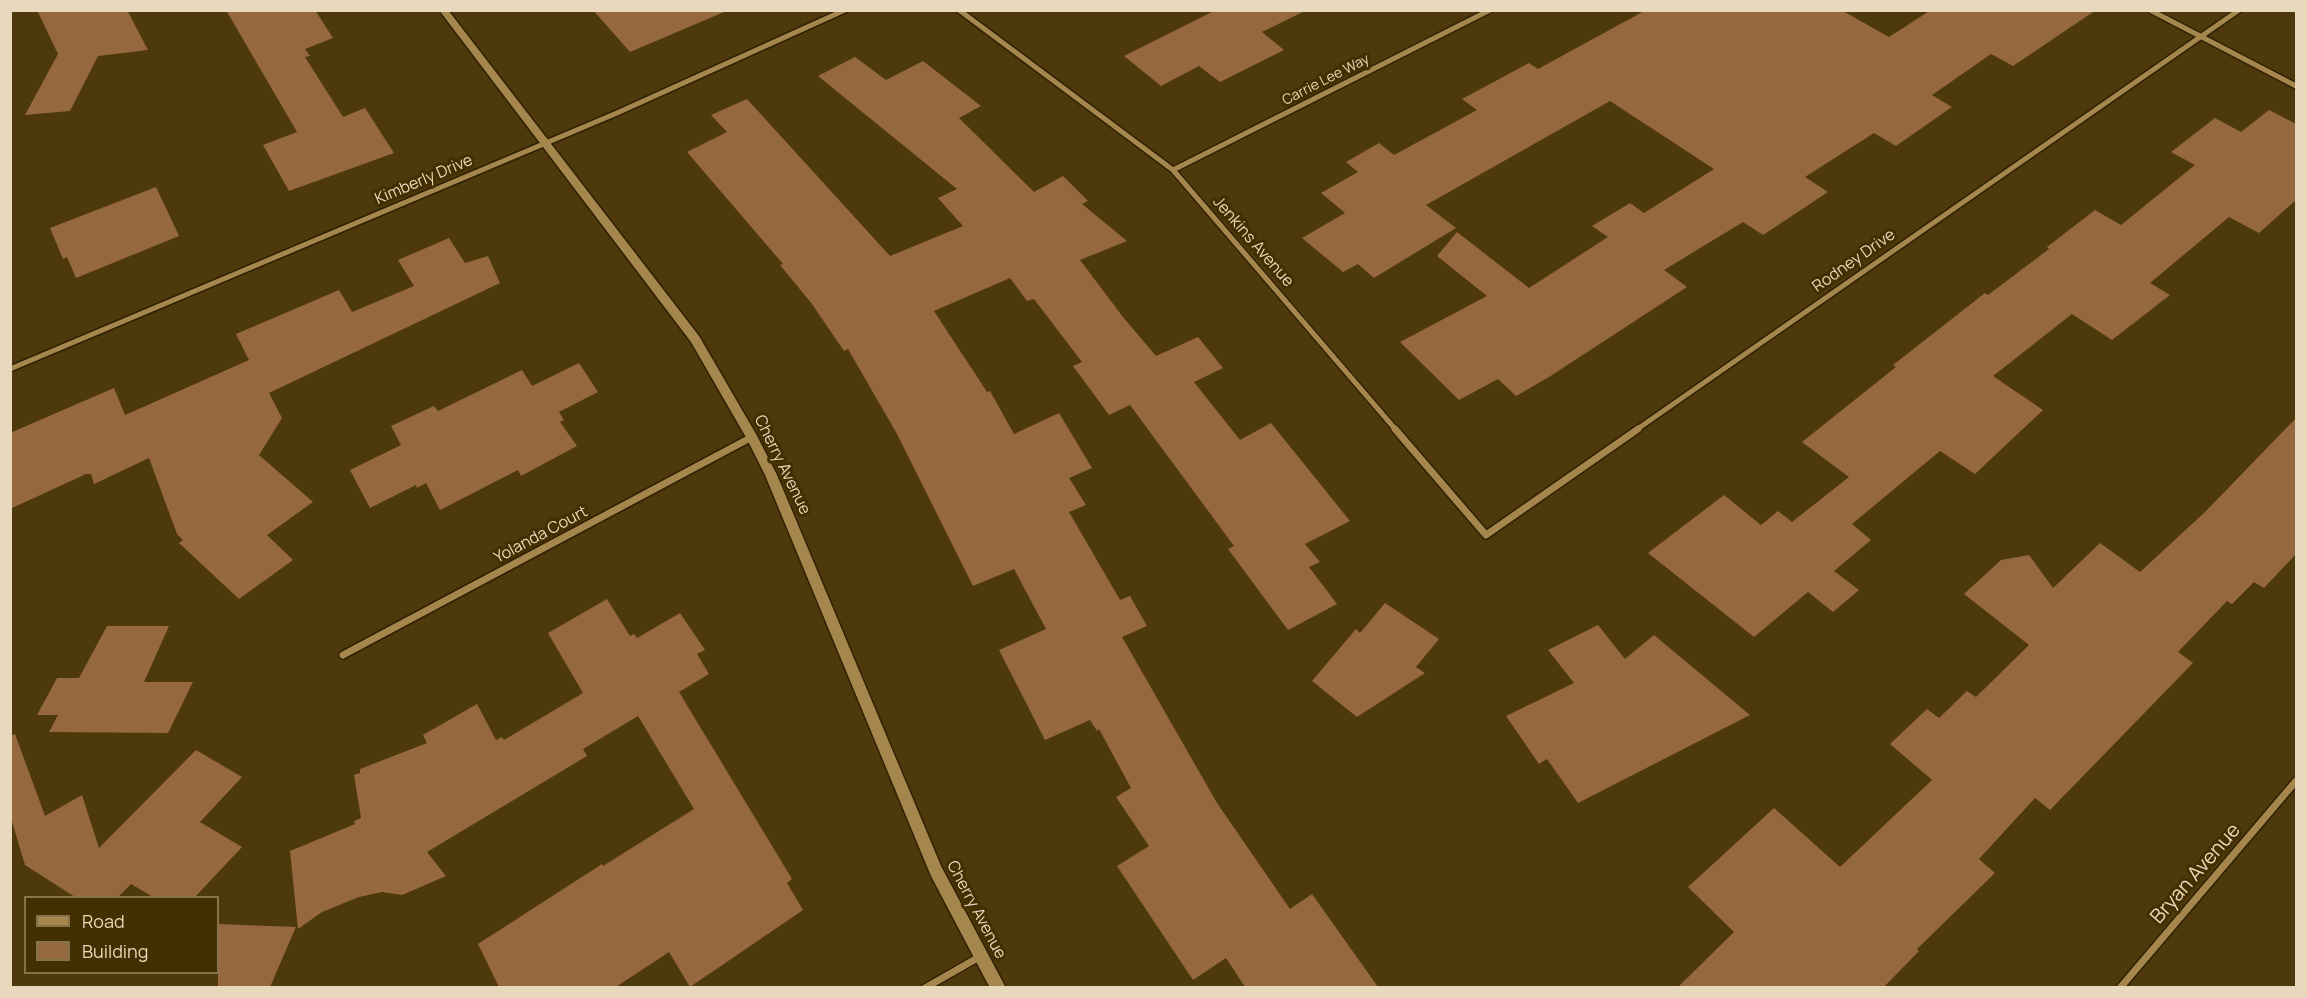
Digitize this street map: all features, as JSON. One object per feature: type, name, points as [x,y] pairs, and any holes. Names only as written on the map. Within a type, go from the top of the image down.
[{"type":"street","name":"Cherry Avenue","points":[[443,10],[695,339],[752,437],[771,475],[936,871],[999,987]]},
{"type":"street","name":"Kimberly Drive","points":[[10,369],[546,143],[761,50],[845,10]]},
{"type":"street","name":"Jenkins Avenue","points":[[959,10],[1173,171],[1486,535]]},
{"type":"street","name":"Carrie Lee Way","points":[[1173,171],[1490,10]]},
{"type":"street","points":[[2150,10],[2296,86]]},
{"type":"street","name":"Rodney Drive","points":[[1486,535],[2239,10]]},
{"type":"street","name":"Yolanda Court","points":[[343,655],[752,437]]},
{"type":"street","name":"Bryan Avenue","points":[[2120,987],[2296,781]]},
{"type":"street","points":[[924,987],[981,956]]},
{"type":"building","points":[[37,10],[127,10],[148,50],[98,56],[70,111],[25,115],[58,54]]},
{"type":"building","points":[[226,10],[315,10],[333,38],[305,49],[310,56],[305,57],[343,117],[365,108],[394,153],[289,191],[263,145],[297,132]]},
{"type":"building","points":[[593,10],[723,10],[724,12],[630,52]]},
{"type":"building","points":[[1216,10],[1307,10],[1262,32],[1284,50],[1220,82],[1199,66],[1161,86],[1124,56]]},
{"type":"building","points":[[1646,10],[1841,10],[1889,37],[1931,10],[2096,10],[2013,66],[1991,54],[1932,95],[1952,107],[1896,146],[1874,133],[1805,177],[1828,192],[1763,235],[1743,222],[1664,270],[1687,287],[1549,377],[1516,396],[1498,379],[1459,400],[1400,342],[1487,296],[1437,256],[1457,232],[1529,288],[1608,237],[1592,226],[1630,203],[1644,213],[1714,169],[1610,101],[1426,205],[1456,228],[1374,278],[1358,264],[1343,272],[1302,238],[1345,213],[1321,193],[1358,172],[1346,162],[1379,143],[1394,155],[1477,110],[1462,99],[1529,63],[1538,69]]},
{"type":"building","points":[[855,57],[886,80],[923,61],[981,106],[959,118],[1034,192],[1063,176],[1088,201],[1082,204],[1127,241],[1080,260],[1123,317],[1156,356],[1198,337],[1223,368],[1194,382],[1240,440],[1271,423],[1350,521],[1305,544],[1320,562],[1309,567],[1337,604],[1288,630],[1228,549],[1234,546],[1130,405],[1109,415],[1073,366],[1082,362],[1034,299],[1027,301],[1010,278],[934,311],[987,392],[990,391],[1014,434],[1059,413],[1092,468],[1069,478],[1086,505],[1069,512],[1120,600],[1130,596],[1147,626],[1122,637],[1217,803],[1290,909],[1312,894],[1378,987],[1245,987],[1226,958],[1193,980],[1117,866],[1149,846],[1116,797],[1131,788],[1099,729],[1097,731],[1090,720],[1045,740],[999,650],[1046,629],[1014,569],[973,586],[897,434],[848,349],[844,351],[812,304],[780,265],[783,264],[687,152],[727,132],[711,115],[747,99],[890,256],[963,226],[938,198],[957,189],[818,76]]},
{"type":"building","points":[[2269,110],[2296,124],[2296,200],[2259,233],[2229,217],[2150,283],[2170,295],[2112,340],[2072,314],[1993,376],[2043,410],[1975,474],[1940,451],[1852,524],[1871,540],[1834,571],[1859,590],[1833,612],[1808,592],[1754,637],[1648,553],[1724,495],[1761,525],[1778,511],[1792,522],[1849,477],[1802,442],[1896,367],[1893,365],[1985,293],[1988,295],[2049,249],[2047,247],[2095,210],[2121,225],[2195,165],[2171,152],[2215,118],[2241,132]]},
{"type":"building","points":[[156,187],[179,236],[76,278],[67,257],[63,259],[50,228]]},
{"type":"building","points":[[449,238],[465,263],[488,256],[500,283],[269,393],[282,418],[259,455],[313,502],[267,535],[293,560],[239,599],[179,543],[183,540],[177,534],[149,458],[94,484],[91,474],[86,474],[10,509],[10,433],[114,388],[125,415],[150,404],[249,360],[236,334],[339,290],[352,312],[414,286],[398,260]]},
{"type":"building","points":[[579,363],[598,392],[559,412],[564,420],[560,422],[577,446],[521,476],[518,470],[440,510],[426,483],[417,488],[416,485],[370,508],[350,470],[401,445],[391,426],[434,406],[438,411],[522,370],[532,386]]},
{"type":"building","points":[[2296,418],[2296,554],[2264,588],[2254,582],[2232,604],[2227,601],[2178,652],[2193,663],[2050,810],[2035,798],[1979,859],[1995,873],[1917,949],[1919,951],[1884,987],[1678,987],[1734,932],[1688,887],[1774,808],[1840,867],[1932,780],[1890,744],[1927,709],[1939,718],[1967,691],[1976,697],[2029,645],[1964,594],[2001,560],[2029,555],[2053,588],[2100,543],[2140,572],[2205,512]]},
{"type":"building","points":[[607,599],[630,636],[634,634],[637,638],[680,613],[705,650],[697,654],[709,674],[679,692],[792,879],[787,883],[803,910],[690,987],[669,952],[616,987],[499,987],[478,944],[602,864],[603,866],[694,809],[638,716],[583,749],[587,756],[427,852],[446,876],[402,895],[382,892],[359,897],[322,912],[298,929],[290,851],[355,824],[354,821],[361,818],[354,775],[360,773],[360,769],[427,743],[423,735],[477,704],[496,740],[502,737],[504,740],[583,693],[548,633]]},
{"type":"building","points":[[1385,603],[1439,639],[1416,667],[1425,673],[1357,717],[1312,681],[1356,629],[1360,633]]},
{"type":"building","points":[[1598,625],[1625,659],[1654,635],[1750,715],[1578,803],[1547,759],[1539,764],[1506,716],[1574,683],[1548,650]]},
{"type":"building","points":[[107,626],[169,626],[144,682],[193,682],[168,733],[49,732],[58,715],[37,715],[57,678],[79,678]]},
{"type":"building","points":[[15,734],[45,816],[82,795],[99,848],[196,750],[242,777],[200,822],[242,847],[196,896],[151,896],[131,884],[119,896],[73,896],[25,865],[10,815],[10,736]]},
{"type":"building","points":[[219,924],[296,927],[270,987],[218,987]]}]
